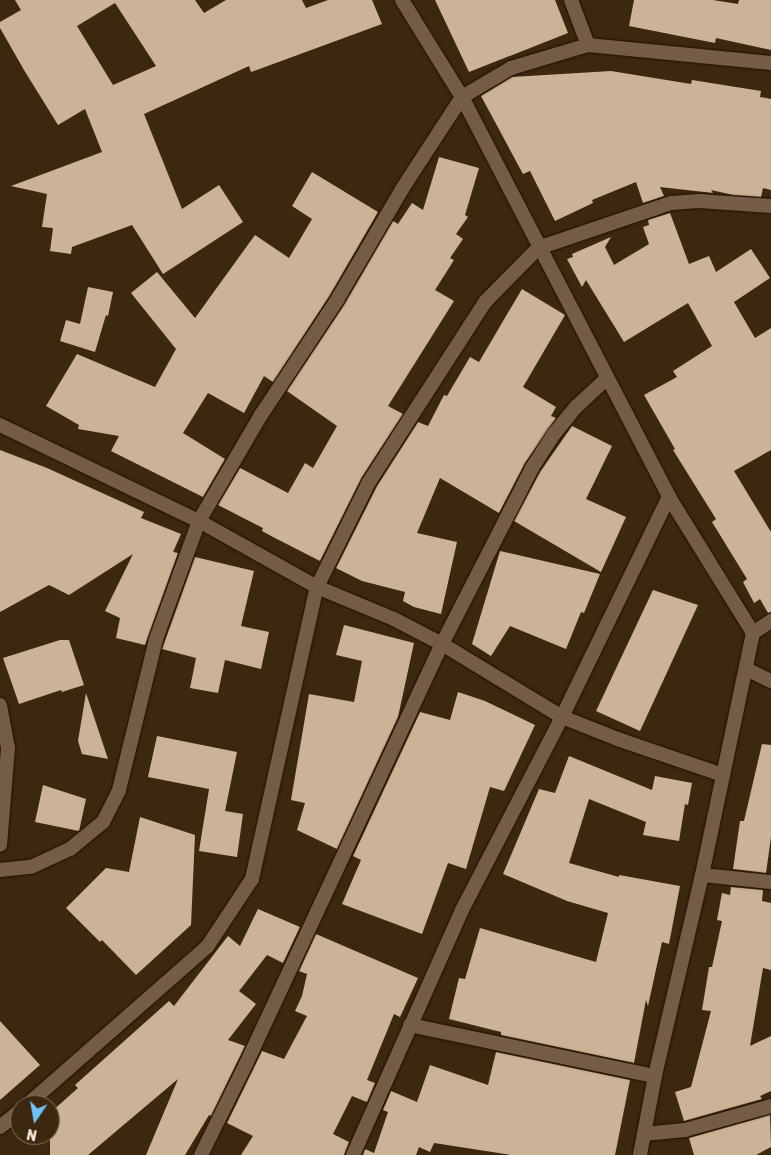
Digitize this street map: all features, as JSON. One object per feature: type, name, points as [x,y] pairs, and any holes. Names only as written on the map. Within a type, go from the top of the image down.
[{"type":"street","points":[[402,0],[462,97],[538,248],[669,497],[753,633],[724,776],[655,1076],[640,1155]]},
{"type":"street","points":[[571,0],[588,45]]},
{"type":"street","points":[[0,870],[31,867],[70,849],[103,822],[119,790],[156,639],[199,521],[261,415],[337,300],[402,189],[462,97],[511,68],[588,45],[771,63]]},
{"type":"street","points":[[38,1095],[207,946],[252,878],[317,587],[369,482],[486,302],[538,248],[671,203],[699,201],[771,206]]},
{"type":"street","points":[[201,1155],[246,1064],[442,644],[532,468],[565,420],[607,378]]},
{"type":"street","points":[[0,425],[199,521],[317,587],[394,619],[442,644],[562,717],[620,740],[724,776]]},
{"type":"street","points":[[353,1155],[462,910],[562,717],[669,497]]},
{"type":"street","points":[[753,633],[771,621]]},
{"type":"street","points":[[746,669],[771,681]]},
{"type":"street","points":[[0,705],[8,748],[6,800],[0,845]]},
{"type":"street","points":[[702,875],[771,882]]},
{"type":"street","points":[[410,1026],[655,1076]]},
{"type":"street","points":[[644,1134],[685,1130],[771,1106]]},
{"type":"street","points":[[0,1127],[10,1118]]},
{"type":"building","points":[[15,0],[195,0],[204,13],[226,0],[302,0],[306,8],[328,0],[372,0],[382,24],[251,72],[249,66],[144,114],[182,209],[219,185],[243,222],[163,274],[132,225],[72,247],[71,254],[50,251],[53,228],[42,227],[47,194],[11,186],[102,152],[85,109],[58,125],[0,28],[0,22],[21,10]],"holes":[[[115,3],[156,66],[113,85],[77,26]]]},
{"type":"building","points":[[435,0],[555,0],[568,33],[469,72]]},
{"type":"building","points":[[634,0],[713,0],[738,4],[739,0],[771,0],[771,50],[716,38],[715,43],[629,26]]},
{"type":"building","points":[[611,71],[691,84],[692,80],[761,91],[760,97],[771,99],[771,190],[763,188],[761,197],[733,195],[711,190],[713,193],[660,187],[664,196],[643,203],[636,182],[592,200],[593,203],[555,221],[530,171],[523,174],[481,96],[512,77]]},
{"type":"building","points":[[439,157],[479,168],[465,215],[468,217],[456,234],[463,239],[450,258],[454,260],[435,290],[454,301],[388,406],[403,414],[362,477],[320,561],[262,531],[263,528],[218,505],[240,468],[288,493],[305,463],[313,468],[337,426],[287,391],[344,305],[393,221],[398,224],[412,203],[423,210]]},
{"type":"building","points":[[312,172],[378,212],[330,295],[273,382],[264,376],[244,413],[208,393],[183,433],[225,459],[203,497],[111,451],[119,436],[78,429],[79,425],[46,406],[77,354],[155,387],[176,349],[131,293],[157,272],[195,318],[255,235],[289,258],[312,219],[292,206]]},
{"type":"building","points":[[670,213],[689,264],[709,256],[716,272],[751,249],[770,278],[734,302],[755,338],[771,328],[771,450],[734,471],[771,532],[771,612],[768,613],[760,599],[754,603],[743,582],[747,579],[712,522],[716,519],[673,450],[675,449],[644,395],[677,377],[673,371],[712,346],[688,303],[624,342],[586,280],[582,287],[567,259],[573,257],[572,254],[611,237],[605,247],[614,265],[649,244],[643,227],[649,225],[648,220]]},
{"type":"building","points":[[88,287],[113,292],[108,316],[106,315],[95,352],[60,341],[66,320],[80,324]]},
{"type":"building","points":[[522,289],[565,315],[523,387],[556,407],[551,416],[556,418],[525,463],[499,513],[440,478],[417,533],[457,542],[441,614],[414,607],[403,601],[405,592],[362,581],[336,568],[377,486],[418,422],[428,426],[444,395],[447,396],[470,357],[479,362]]},
{"type":"building","points":[[572,426],[612,446],[586,499],[626,517],[601,572],[514,521],[540,472]]},
{"type":"building","points":[[0,450],[47,468],[144,512],[141,518],[181,534],[173,552],[178,553],[145,645],[116,638],[120,618],[105,611],[133,554],[69,595],[49,585],[0,612]]},
{"type":"building","points":[[500,551],[600,574],[584,613],[581,612],[566,649],[510,626],[491,656],[472,644]]},
{"type":"building","points":[[195,557],[254,571],[241,626],[269,632],[261,669],[225,660],[218,693],[190,688],[196,658],[162,649]]},
{"type":"building","points":[[653,590],[698,605],[640,731],[596,711]]},
{"type":"building","points":[[344,625],[414,643],[398,717],[337,849],[297,830],[305,803],[291,800],[309,694],[354,702],[362,661],[336,655]]},
{"type":"building","points":[[60,640],[69,640],[84,685],[62,692],[61,690],[19,704],[3,658]]},
{"type":"building","points":[[458,692],[485,701],[535,725],[504,791],[490,787],[466,869],[448,863],[422,934],[342,904],[361,860],[353,856],[420,712],[450,720]]},
{"type":"building","points":[[86,693],[108,759],[82,754],[78,741]]},
{"type":"building","points":[[157,736],[237,752],[225,811],[243,814],[237,857],[199,851],[209,789],[148,777]]},
{"type":"building","points":[[762,744],[771,745],[771,837],[766,873],[733,869],[740,821],[744,821]]},
{"type":"building","points":[[569,756],[652,790],[655,776],[692,783],[688,805],[685,804],[679,841],[643,835],[646,822],[589,799],[569,863],[619,877],[619,875],[680,886],[669,944],[662,942],[648,1006],[646,1000],[634,1063],[501,1035],[501,1032],[449,1019],[459,978],[465,979],[480,928],[596,962],[608,913],[567,901],[503,874],[539,789],[555,793]]},
{"type":"building","points":[[43,785],[86,799],[79,831],[35,822]]},
{"type":"building","points":[[140,817],[195,835],[191,925],[136,975],[102,940],[100,942],[66,908],[106,868],[129,872]]},
{"type":"building","points":[[731,887],[763,890],[762,901],[771,903],[771,970],[763,968],[750,1046],[771,1036],[771,1091],[760,1096],[762,1099],[684,1121],[675,1092],[691,1087],[711,1011],[702,1010],[709,967],[712,967],[722,921],[717,920],[722,893],[730,895]]},
{"type":"building","points":[[258,909],[300,927],[283,963],[267,955],[239,991],[256,1004],[228,1040],[245,1046],[211,1116],[209,1115],[185,1155],[146,1155],[178,1079],[88,1155],[50,1155],[50,1145],[60,1145],[60,1104],[78,1088],[75,1085],[169,1001],[174,1006],[228,936],[240,946]]},
{"type":"building","points":[[316,934],[418,978],[400,1017],[394,1014],[367,1080],[375,1083],[367,1102],[352,1096],[333,1134],[349,1142],[344,1155],[241,1155],[253,1136],[227,1123],[262,1051],[284,1059],[307,1016],[295,1011],[302,996],[307,974],[299,971]]},
{"type":"building","points":[[0,1021],[40,1065],[0,1100]]},
{"type":"building","points":[[496,1052],[630,1080],[615,1155],[511,1155],[434,1143],[430,1152],[419,1147],[416,1155],[363,1155],[365,1149],[374,1153],[388,1112],[383,1110],[391,1091],[417,1102],[430,1065],[488,1085]]},
{"type":"building","points":[[770,1115],[771,1147],[756,1155],[694,1155],[689,1138]]}]
